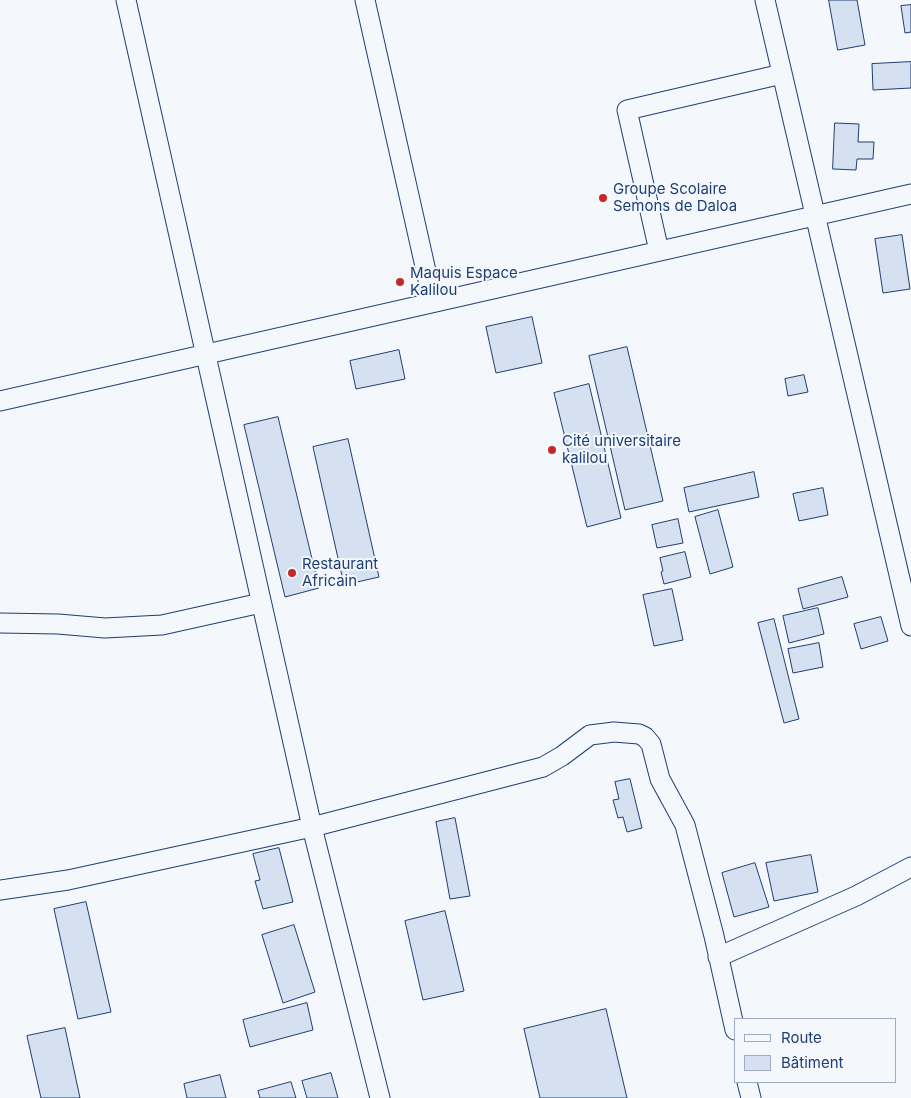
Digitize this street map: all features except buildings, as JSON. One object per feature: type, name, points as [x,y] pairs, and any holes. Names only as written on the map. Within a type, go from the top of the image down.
[{"type":"street","points":[[126,0],[312,827],[380,1098]]},
{"type":"street","points":[[365,0],[433,302]]},
{"type":"street","points":[[764,0],[911,626]]},
{"type":"street","points":[[659,252],[627,110],[782,74]]},
{"type":"street","points":[[0,401],[204,353],[816,217],[911,194]]},
{"type":"street","points":[[0,623],[58,624],[105,628],[162,625],[261,603]]},
{"type":"street","points":[[0,890],[68,880],[312,827],[543,767],[562,756],[590,735],[614,732],[639,734],[645,737],[651,744],[660,779],[685,825],[734,1026]]},
{"type":"street","points":[[718,957],[856,896],[911,867]]},
{"type":"street","points":[[747,1083],[750,1098]]},
{"type":"place","name":"Groupe Scolaire Semons de Daloa","points":[[603,198]]},
{"type":"place","name":"Maquis Espace Kalilou","points":[[400,282]]},
{"type":"place","name":"Cité universitaire kalilou","points":[[552,450]]},
{"type":"place","name":"Restaurant Africain","points":[[292,573]]}]
